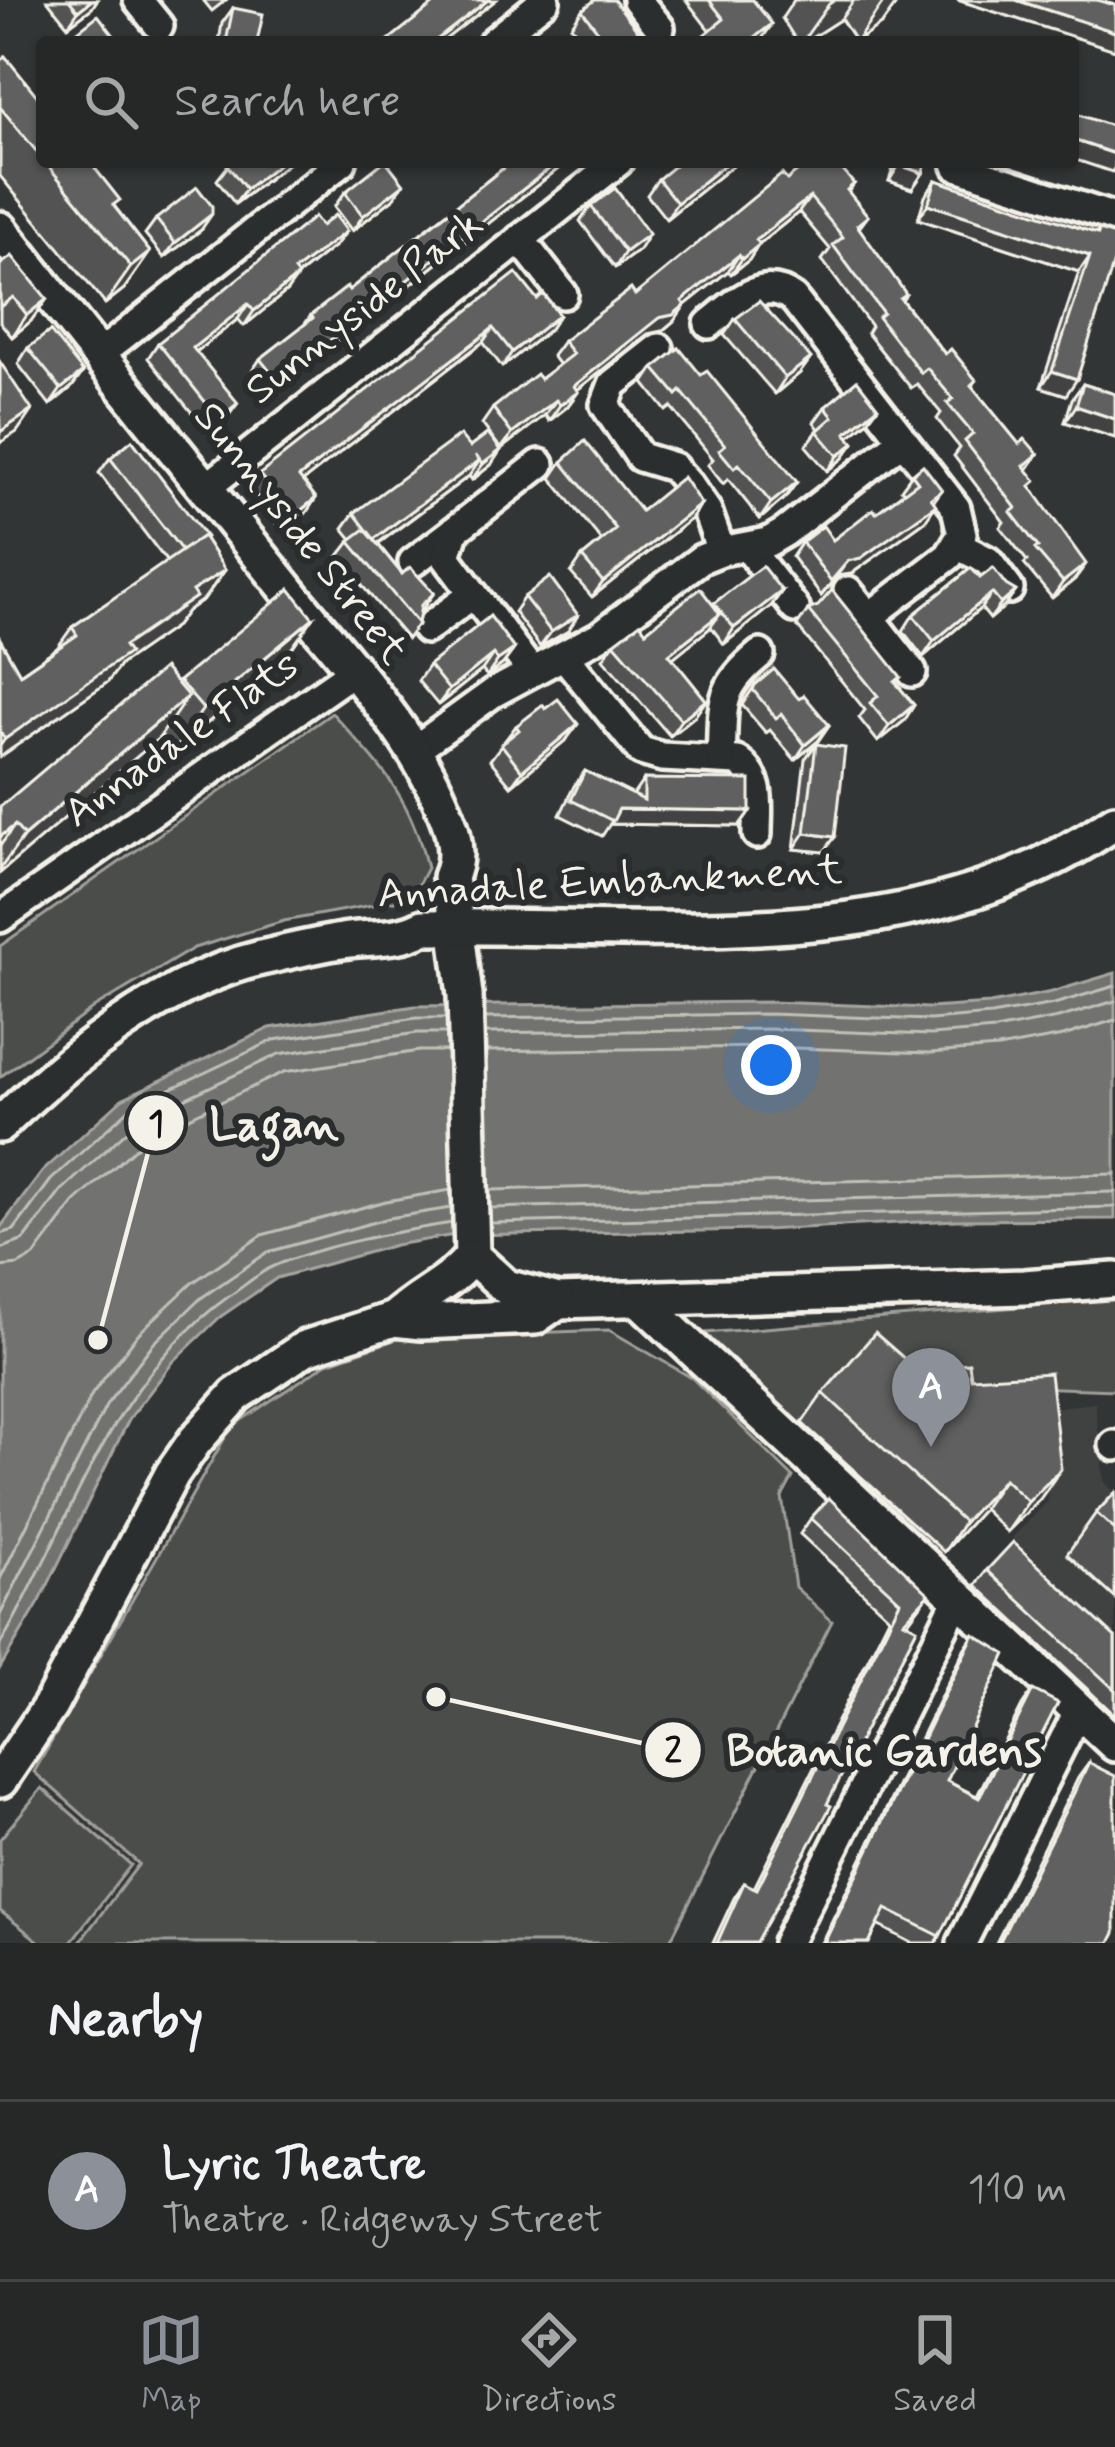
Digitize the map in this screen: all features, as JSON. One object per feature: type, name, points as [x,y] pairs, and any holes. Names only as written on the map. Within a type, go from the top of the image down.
[{"type":"street","points":[[138,0],[159,26]]},
{"type":"street","points":[[500,36],[545,0]]},
{"type":"street","points":[[637,0],[660,28]]},
{"type":"street","points":[[100,354],[334,168]]},
{"type":"street","name":"Sunnyside Park","points":[[206,488],[610,168]]},
{"type":"street","points":[[963,168],[1115,218]]},
{"type":"street","name":"Sunnyside Street","points":[[2,236],[352,672],[413,751],[435,789],[454,839],[456,865],[450,877],[465,986],[471,1249]]},
{"type":"street","name":"Sunnyside Park","points":[[520,239],[563,294]]},
{"type":"street","points":[[709,324],[756,291],[785,291],[956,508],[962,534],[949,556],[869,617]]},
{"type":"street","points":[[658,348],[613,384],[605,405],[640,457],[673,467],[735,550],[795,608]]},
{"type":"street","points":[[413,751],[493,693],[598,636],[676,576],[785,532],[903,440]]},
{"type":"street","points":[[412,562],[540,464]]},
{"type":"street","points":[[454,531],[446,557],[531,671]]},
{"type":"street","points":[[957,545],[988,561],[1010,589]]},
{"type":"street","points":[[848,591],[912,673]]},
{"type":"street","points":[[426,629],[472,595]]},
{"type":"street","points":[[721,759],[725,692],[734,676],[760,654]]},
{"type":"street","points":[[565,657],[641,751],[662,758],[738,761],[755,778],[757,834]]},
{"type":"street","name":"Annadale Flats","points":[[0,918],[352,672]]},
{"type":"street","name":"Annadale Embankment","points":[[0,1125],[45,1081],[119,1025],[200,981],[254,959],[345,940],[406,936],[423,927],[629,931],[807,925],[891,912],[1030,870],[1115,822]]},
{"type":"street","points":[[406,936],[432,950],[465,986],[480,951],[514,928],[475,897],[456,865]]},
{"type":"street","points":[[394,1319],[417,1297],[448,1282],[471,1249],[506,1287],[558,1301],[980,1289],[1115,1280]]},
{"type":"street","points":[[639,1299],[1115,1744]]},
{"type":"street","points":[[0,1780],[50,1706],[152,1510],[195,1441],[236,1395],[305,1348],[394,1319],[535,1317],[558,1301]]},
{"type":"street","points":[[788,1943],[958,1598]]},
{"type":"street","points":[[962,1943],[1079,1711]]},
{"type":"shaded area","points":[[332,713],[379,766],[412,820],[427,868],[411,898],[284,921],[194,948],[95,1007],[0,1077],[0,946]]},
{"type":"shaded area","points":[[1115,1299],[1115,1390],[1032,1387],[1030,1403],[854,1362],[800,1424],[705,1333]]},
{"type":"shaded area","points":[[609,1330],[692,1378],[793,1477],[782,1497],[795,1587],[832,1621],[669,1943],[79,1943],[139,1864],[34,1772],[231,1427],[327,1363],[400,1338]]},
{"type":"shaded area","points":[[1095,1403],[1104,1481],[1115,1493],[1115,1635],[1012,1538],[1048,1501],[1041,1409]]},
{"type":"shaded area","points":[[42,1788],[131,1865],[70,1943],[41,1943],[0,1911],[0,1839]]},
{"type":"water","points":[[1115,973],[1115,1219],[455,1235],[395,1245],[277,1278],[220,1317],[173,1362],[129,1419],[40,1601],[0,1668],[0,1228],[42,1172],[122,1099],[270,1028],[415,1006],[770,1002],[929,1008],[990,1004]]},
{"type":"building","points":[[69,0],[92,0],[78,11]]},
{"type":"building","points":[[439,0],[488,0],[442,36],[394,36]]},
{"type":"building","points":[[595,0],[614,0],[642,36],[602,36],[582,10]]},
{"type":"building","points":[[709,0],[753,0],[772,24],[757,36],[703,36],[724,19]]},
{"type":"building","points":[[1016,0],[1097,0],[1115,5],[1115,32]]},
{"type":"building","points":[[233,8],[263,14],[258,36],[227,36]]},
{"type":"building","points":[[98,15],[114,36],[76,36]]},
{"type":"building","points":[[5,56],[36,95],[36,151],[0,107],[0,61]]},
{"type":"building","points":[[1079,115],[1115,127],[1115,154],[1079,142]]},
{"type":"building","points":[[50,168],[95,168],[120,200],[113,205],[150,252],[131,267]]},
{"type":"building","points":[[229,168],[273,168],[246,189]]},
{"type":"building","points":[[375,168],[392,168],[404,184],[363,216],[345,192]]},
{"type":"building","points":[[503,168],[550,168],[278,381],[260,359],[347,287],[349,290]]},
{"type":"building","points":[[672,168],[721,168],[677,203],[658,179]]},
{"type":"building","points":[[802,168],[841,168],[854,184],[847,190],[868,216],[857,225],[906,294],[900,298],[945,354],[951,349],[976,380],[971,385],[1019,444],[1025,439],[1038,454],[1024,466],[1036,481],[1030,486],[1086,564],[1063,582],[1035,549],[1038,547],[1011,512],[1016,508],[965,441],[973,434],[947,403],[953,399],[927,368],[921,373],[878,317],[883,313],[833,245],[843,237],[810,197],[756,240],[760,244],[742,259],[739,255],[682,301],[685,305],[673,315],[659,318],[574,386],[578,392],[560,405],[556,400],[512,434],[493,408],[536,374],[540,379],[573,354],[563,341],[631,289],[635,295],[782,174],[787,180]]},
{"type":"building","points":[[936,180],[1098,234],[1099,230],[1115,235],[1115,259],[1077,379],[1052,371],[1090,256],[928,204]]},
{"type":"building","points":[[197,187],[212,206],[212,214],[175,243],[156,219]]},
{"type":"building","points":[[615,188],[649,234],[625,252],[591,206]]},
{"type":"building","points":[[335,215],[347,231],[294,271],[298,276],[254,311],[248,304],[193,348],[238,403],[219,419],[158,343],[314,217],[321,226]]},
{"type":"building","points":[[12,256],[47,299],[27,315],[13,297],[0,307],[0,265]]},
{"type":"building","points":[[516,273],[537,299],[543,294],[559,315],[512,352],[493,328],[299,477],[316,498],[294,516],[260,474]]},
{"type":"building","points":[[759,301],[811,358],[785,378],[735,319]]},
{"type":"building","points":[[50,331],[83,372],[61,389],[28,348]]},
{"type":"building","points":[[679,348],[701,375],[707,371],[797,482],[771,503],[739,464],[734,468],[719,450],[725,445],[681,391],[677,395],[654,368]]},
{"type":"building","points":[[0,362],[32,410],[0,432]]},
{"type":"building","points":[[857,380],[878,407],[846,433],[854,443],[838,456],[817,431],[833,417],[825,407]]},
{"type":"building","points":[[1083,384],[1115,394],[1115,419],[1076,406]]},
{"type":"building","points":[[488,433],[501,450],[483,464],[480,460],[374,539],[354,513],[460,435],[470,447]]},
{"type":"building","points":[[132,440],[205,538],[182,551],[110,458]]},
{"type":"building","points":[[585,441],[641,511],[683,477],[701,504],[603,582],[582,557],[616,529],[562,462]]},
{"type":"building","points":[[923,465],[942,490],[931,498],[936,505],[861,558],[848,561],[831,581],[802,542],[823,526],[833,540],[873,509],[876,513],[918,482],[912,474]]},
{"type":"building","points":[[365,529],[402,574],[410,567],[434,593],[421,605],[418,624],[349,541]]},
{"type":"building","points":[[203,536],[225,570],[192,591],[196,597],[124,646],[129,653],[5,739],[0,732],[0,639],[20,674],[77,635],[72,627]]},
{"type":"building","points":[[762,566],[782,591],[734,628],[714,603]]},
{"type":"building","points":[[971,568],[980,578],[993,568],[1016,591],[1001,604],[992,593],[934,641],[913,615]]},
{"type":"building","points":[[550,577],[578,615],[551,632],[524,597]]},
{"type":"building","points":[[700,588],[720,614],[669,654],[706,700],[681,720],[614,643],[640,623],[646,631]]},
{"type":"building","points":[[290,589],[313,618],[203,709],[179,681]]},
{"type":"building","points":[[832,590],[901,677],[895,682],[914,705],[889,726],[870,703],[878,696],[808,610]]},
{"type":"building","points":[[490,616],[514,649],[498,660],[493,654],[449,690],[429,665]]},
{"type":"building","points":[[164,668],[188,696],[24,836],[15,825],[0,837],[0,807]]},
{"type":"building","points":[[774,669],[829,725],[805,745],[781,714],[776,718],[753,690]]},
{"type":"building","points":[[558,699],[578,724],[522,771],[501,744],[519,730],[516,726]]},
{"type":"building","points":[[816,744],[845,748],[835,837],[805,833]]},
{"type":"building","points":[[585,771],[644,800],[644,779],[750,780],[750,811],[619,809],[613,821],[571,800]]},
{"type":"building","points":[[875,1333],[916,1369],[969,1363],[971,1378],[1050,1373],[1061,1469],[1028,1502],[1004,1479],[964,1522],[823,1393]]},
{"type":"building","points":[[1115,1493],[1115,1530],[1096,1513]]},
{"type":"building","points":[[829,1498],[929,1594],[904,1621],[917,1628],[827,1804],[831,1806],[756,1943],[717,1943],[744,1883],[757,1889],[900,1601],[811,1518]]},
{"type":"building","points":[[1013,1542],[1115,1637],[1115,1690],[987,1570]]},
{"type":"building","points":[[974,1634],[1006,1654],[947,1781],[979,1798],[1033,1690],[1058,1703],[940,1936],[886,1909],[869,1943],[824,1943]]},
{"type":"building","points":[[1089,1763],[1115,1776],[1115,1933],[1110,1943],[999,1943]]},
{"type":"place","name":"Lagan","points":[[98,1340]]},
{"type":"place","name":"Lyric Theatre","points":[[931,1447]]},
{"type":"place","name":"Botanic Gardens","points":[[436,1697]]}]
